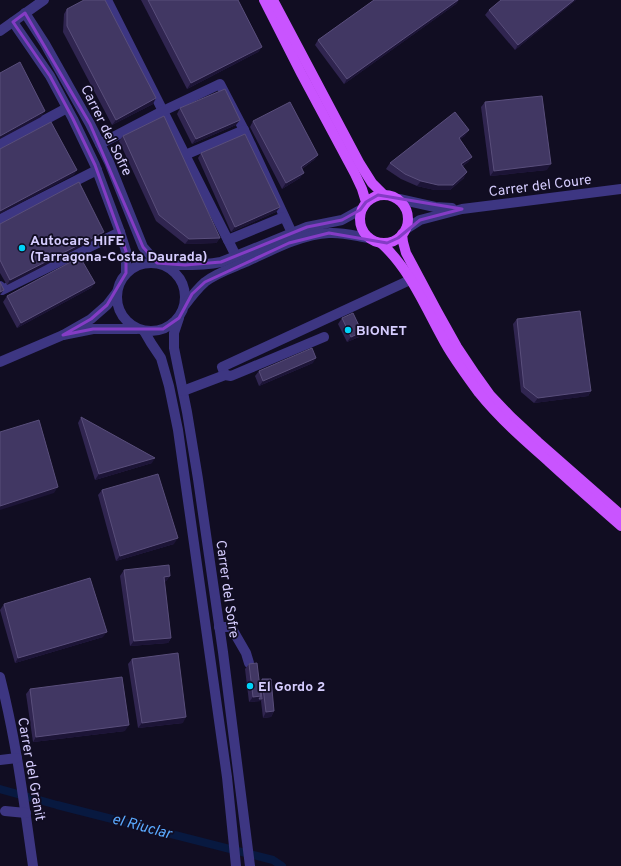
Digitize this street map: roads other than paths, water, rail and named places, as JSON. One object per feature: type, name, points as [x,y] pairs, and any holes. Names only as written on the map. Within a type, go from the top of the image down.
[{"type":"main road","points":[[264,0],[362,189],[363,206],[359,222],[361,229],[369,238],[381,243],[394,241],[404,232],[408,224],[408,214],[405,207],[398,199],[390,195],[383,194],[373,197],[363,206]]},
{"type":"main road","points":[[273,0],[360,164],[372,183],[383,194]]},
{"type":"main road","points":[[404,232],[403,242],[406,253],[457,347],[490,395],[538,442],[621,515]]},
{"type":"main road","points":[[381,243],[396,258],[448,348],[463,371],[489,405],[503,420],[621,526]]},
{"type":"street","points":[[0,31],[44,0]]},
{"type":"street","points":[[107,0],[236,256]]},
{"type":"street","name":"Carrer del Sofre","points":[[25,13],[66,80],[100,144],[109,162],[143,247],[160,264]]},
{"type":"street","name":"Carrer del Sofre","points":[[13,22],[50,76],[97,170],[126,251],[126,273]]},
{"type":"street","points":[[100,144],[163,111],[220,84],[244,130],[292,233]]},
{"type":"street","points":[[0,144],[67,108]]},
{"type":"street","points":[[185,155],[244,130]]},
{"type":"street","points":[[0,219],[97,170]]},
{"type":"street","name":"Carrer del Coure","points":[[404,232],[420,220],[462,210],[621,189]]},
{"type":"street","name":"Carrer del Coure","points":[[398,199],[435,207],[462,210]]},
{"type":"street","points":[[142,330],[129,323],[121,313],[118,306],[117,292],[121,280],[133,267],[150,262],[185,266],[206,265],[222,262],[307,227],[342,220],[363,206]]},
{"type":"street","points":[[228,240],[284,217]]},
{"type":"street","points":[[0,286],[2,290],[120,232]]},
{"type":"street","points":[[63,334],[94,329],[163,330],[179,318],[192,294],[205,282],[221,272],[289,242],[311,236],[329,233],[369,238]]},
{"type":"street","points":[[160,264],[172,269],[181,278],[186,292],[185,305]]},
{"type":"street","points":[[225,375],[222,367],[410,280]]},
{"type":"street","points":[[0,362],[63,334],[91,319],[107,305],[117,292]]},
{"type":"street","name":"Carrer del Sofre","points":[[179,318],[174,333],[174,348],[187,412],[220,627],[250,865]]},
{"type":"street","name":"Carrer del Sofre","points":[[142,330],[160,358],[169,386],[178,430],[227,777],[236,863]]},
{"type":"street","points":[[183,391],[225,375],[231,376],[324,337]]},
{"type":"street","points":[[220,627],[231,627],[246,653],[249,662]]},
{"type":"street","name":"Carrer del Granit","points":[[0,677],[22,784],[33,866]]},
{"type":"street","points":[[0,760],[17,758]]},
{"type":"street","points":[[5,810],[26,811]]},
{"type":"waterway","name":"el Riuclar","points":[[0,789],[273,860],[282,866]]},
{"type":"place","name":"Autocars HIFE (Tarragona-Costa Daurada)","points":[[22,248]]},
{"type":"place","name":"BIONET","points":[[348,330]]},
{"type":"place","name":"El Gordo 2","points":[[250,686]]}]
